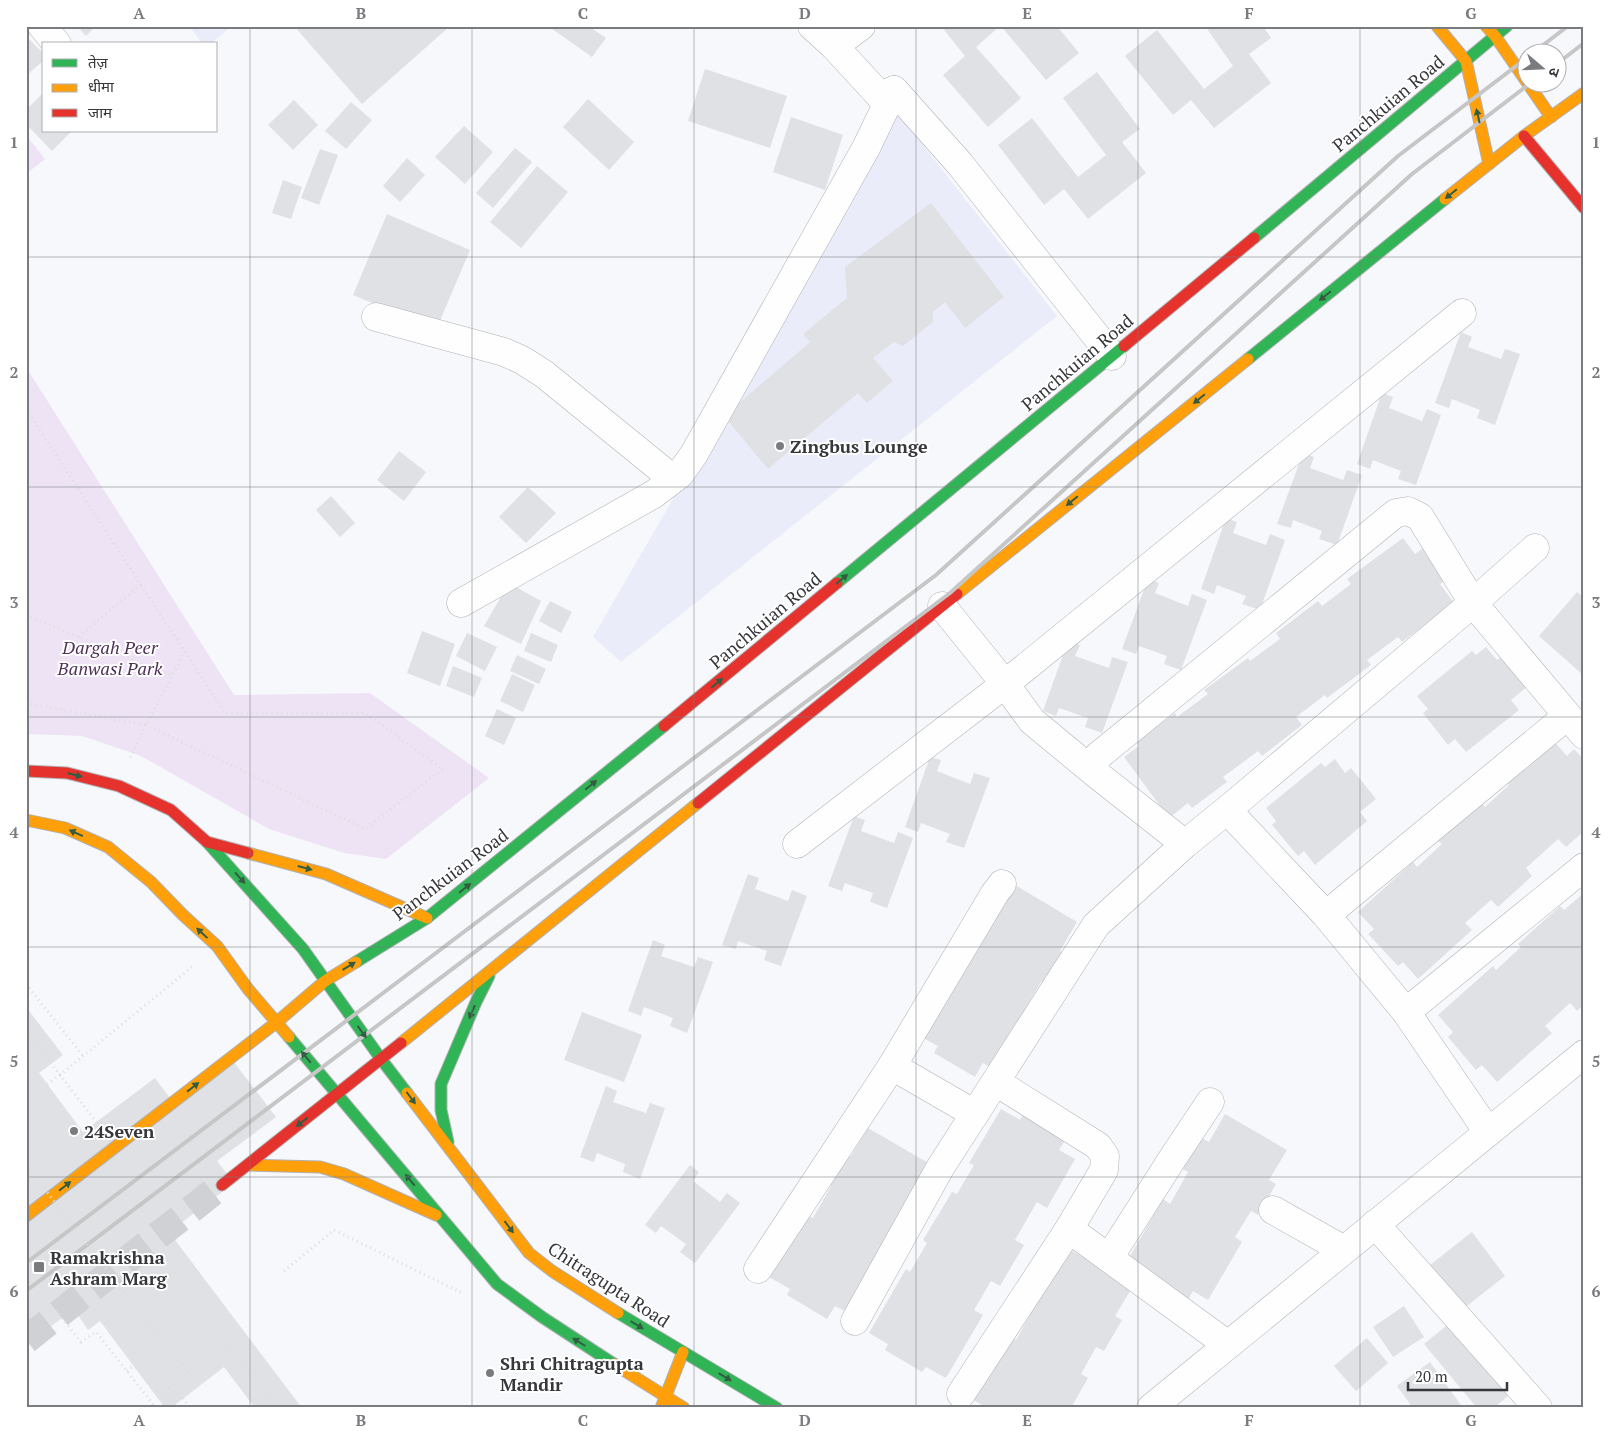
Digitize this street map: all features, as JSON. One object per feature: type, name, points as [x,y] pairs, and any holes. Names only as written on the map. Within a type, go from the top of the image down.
[{"type":"main road","points":[[1437,26],[1466,61],[1489,164]]},
{"type":"main road","points":[[1486,26],[1495,36],[1551,117]]},
{"type":"main road","name":"Panchkuian Road","points":[[26,1216],[277,1022],[325,980],[427,918],[686,708],[1507,26]]},
{"type":"main road","points":[[222,1185],[382,1059],[1489,164],[1584,93]]},
{"type":"main road","points":[[1524,136],[1584,208]]},
{"type":"main road","points":[[26,771],[67,773],[119,786],[171,810],[207,842],[326,874],[427,918]]},
{"type":"main road","points":[[26,820],[65,828],[108,847],[151,882],[217,946],[248,990],[497,1284],[550,1324],[684,1408]]},
{"type":"main road","name":"Chitragupta Road","points":[[207,842],[303,949],[382,1059],[529,1253],[574,1287],[777,1408]]},
{"type":"main road","points":[[450,1148],[441,1110],[441,1084],[476,1002],[493,968]]},
{"type":"main road","points":[[248,1165],[320,1167],[344,1174],[442,1218]]},
{"type":"main road","points":[[661,1408],[683,1352]]},
{"type":"street","points":[[42,26],[55,42]]},
{"type":"street","points":[[812,26],[834,46],[880,96],[894,90]]},
{"type":"street","points":[[834,46],[861,26]]},
{"type":"street","points":[[894,90],[960,164],[1112,356]]},
{"type":"street","points":[[461,603],[654,494],[680,474],[694,454],[866,148],[894,90]]},
{"type":"street","points":[[796,844],[1005,684],[1462,312]]},
{"type":"street","points":[[376,318],[504,352],[522,360],[544,374],[673,479]]},
{"type":"street","points":[[1095,773],[1093,766],[1098,756],[1396,513],[1408,511],[1420,517],[1473,604],[1575,726],[1326,915]]},
{"type":"street","points":[[855,1322],[940,1168],[1096,926],[1185,844],[1473,604],[1535,548]]},
{"type":"street","points":[[942,606],[1032,720],[1095,773],[1185,844]]},
{"type":"street","points":[[1228,810],[1326,915],[1406,1012],[1488,1132]]},
{"type":"street","points":[[1406,1012],[1584,867]]},
{"type":"street","points":[[758,1269],[892,1066],[1002,884]]},
{"type":"street","points":[[1151,1408],[1584,1054]]},
{"type":"street","points":[[892,1066],[974,1114]]},
{"type":"street","points":[[961,1394],[1069,1229],[1104,1170],[1105,1156],[1098,1146],[996,1082]]},
{"type":"street","points":[[1110,1258],[1210,1102]]},
{"type":"street","points":[[1273,1210],[1344,1250]]},
{"type":"street","points":[[1375,1224],[1538,1408]]},
{"type":"street","points":[[1069,1229],[1228,1345]]},
{"type":"path","points":[[26,409],[225,713],[365,713],[443,769],[365,829],[146,725],[26,703]]},
{"type":"path","points":[[79,637],[141,584]]},
{"type":"path","points":[[26,614],[172,676]]},
{"type":"path","points":[[119,786],[146,725],[185,651]]},
{"type":"path","points":[[47,1084],[217,946]]},
{"type":"path","points":[[26,984],[83,1056]]},
{"type":"path","points":[[26,1030],[115,1147]]},
{"type":"path","points":[[26,1165],[188,1372]]},
{"type":"path","points":[[284,1271],[334,1230],[460,1292],[497,1284]]},
{"type":"path","points":[[59,1314],[81,1342],[96,1332],[156,1408]]},
{"type":"path","points":[[176,1390],[167,1397],[164,1392],[228,1342],[277,1408]]},
{"type":"path","points":[[127,1371],[133,1366]]},
{"type":"path","points":[[183,1398],[190,1408]]},
{"type":"shaded area","points":[[189,26],[232,26],[212,42],[201,42]]},
{"type":"shaded area","points":[[897,112],[1057,316],[621,662],[593,637]]},
{"type":"green space","points":[[26,135],[45,159],[26,174]]},
{"type":"green space","name":"Dargah Peer Banwasi Park","points":[[26,367],[234,695],[370,693],[489,778],[386,859],[344,853],[269,829],[141,756],[82,736],[26,734]]},
{"type":"building","points":[[77,26],[96,26],[86,36]]},
{"type":"building","points":[[294,26],[450,26],[362,104]]},
{"type":"building","points":[[548,26],[588,26],[606,38],[592,57]]},
{"type":"building","points":[[941,26],[1000,26],[976,47],[1021,98],[988,127],[943,75],[965,56]]},
{"type":"building","points":[[1001,26],[1057,26],[1079,53],[1046,80]]},
{"type":"building","points":[[1205,26],[1263,26],[1271,38],[1249,54],[1271,83],[1214,128],[1191,100],[1173,115],[1125,56],[1157,30],[1204,89],[1233,66]]},
{"type":"building","points":[[26,36],[42,52],[42,62],[26,76]]},
{"type":"building","points":[[705,69],[787,96],[770,148],[688,121]]},
{"type":"building","points":[[1097,72],[1140,129],[1122,142],[1146,173],[1088,219],[1064,189],[1044,205],[998,145],[1032,118],[1078,177],[1106,155],[1063,98]]},
{"type":"building","points":[[42,94],[42,132],[71,132],[52,151],[26,124],[26,110]]},
{"type":"building","points":[[588,99],[634,142],[609,170],[563,127]]},
{"type":"building","points":[[294,100],[318,125],[293,150],[268,125]]},
{"type":"building","points":[[351,102],[372,120],[346,149],[325,131]]},
{"type":"building","points":[[791,117],[843,135],[825,190],[773,172]]},
{"type":"building","points":[[464,126],[493,152],[465,184],[435,157]]},
{"type":"building","points":[[515,148],[532,162],[493,208],[476,193]]},
{"type":"building","points":[[320,149],[338,155],[319,205],[301,198]]},
{"type":"building","points":[[407,158],[425,175],[400,202],[383,186]]},
{"type":"building","points":[[537,166],[568,192],[521,248],[490,222]]},
{"type":"building","points":[[283,180],[302,187],[291,219],[272,213]]},
{"type":"building","points":[[931,203],[1004,297],[965,328],[945,302],[933,312],[933,322],[903,346],[894,342],[873,358],[893,381],[867,403],[858,393],[768,469],[724,416],[810,342],[803,334],[847,298],[845,267]]},
{"type":"building","points":[[387,214],[470,250],[436,330],[353,295]]},
{"type":"building","points":[[1461,332],[1472,337],[1468,347],[1501,359],[1505,349],[1520,354],[1495,425],[1477,418],[1480,410],[1452,399],[1449,408],[1435,403]]},
{"type":"building","points":[[1382,393],[1393,397],[1389,408],[1422,421],[1427,409],[1441,415],[1416,485],[1398,479],[1401,471],[1373,460],[1370,469],[1357,464]]},
{"type":"building","points":[[399,451],[426,472],[404,501],[377,480]]},
{"type":"building","points":[[1303,453],[1314,457],[1310,468],[1343,480],[1347,470],[1362,475],[1337,545],[1319,539],[1322,531],[1293,520],[1291,528],[1277,524]]},
{"type":"building","points":[[528,487],[556,513],[526,543],[499,517]]},
{"type":"building","points":[[331,496],[355,523],[340,537],[316,510]]},
{"type":"building","points":[[1226,518],[1237,522],[1233,533],[1266,545],[1270,534],[1285,540],[1260,610],[1242,604],[1246,596],[1217,585],[1214,594],[1201,589]]},
{"type":"building","points":[[1403,538],[1415,554],[1423,548],[1447,580],[1440,584],[1454,603],[1402,642],[1398,637],[1367,660],[1371,665],[1327,698],[1325,695],[1296,717],[1302,725],[1262,756],[1258,751],[1223,777],[1227,782],[1192,808],[1188,803],[1169,818],[1124,757],[1139,746],[1136,742],[1175,713],[1177,717],[1208,694],[1204,690],[1248,658],[1250,661],[1280,639],[1276,633],[1318,601],[1322,606],[1351,584],[1347,579]]},
{"type":"building","points":[[1148,579],[1159,583],[1155,593],[1188,606],[1192,594],[1207,600],[1181,670],[1164,664],[1167,656],[1139,646],[1136,654],[1122,649]]},
{"type":"building","points":[[509,583],[541,601],[521,644],[484,626]]},
{"type":"building","points":[[1577,592],[1584,598],[1584,671],[1582,674],[1539,636]]},
{"type":"building","points":[[550,601],[572,612],[561,633],[539,621]]},
{"type":"building","points":[[422,631],[455,644],[440,686],[407,673]]},
{"type":"building","points":[[467,633],[497,647],[485,671],[456,656]]},
{"type":"building","points":[[531,633],[558,645],[551,662],[524,651]]},
{"type":"building","points":[[1068,641],[1080,645],[1075,656],[1109,668],[1112,657],[1128,662],[1102,733],[1085,727],[1088,718],[1059,708],[1056,716],[1043,711]]},
{"type":"building","points":[[1486,647],[1497,660],[1502,656],[1527,687],[1511,700],[1519,710],[1466,752],[1455,739],[1448,745],[1423,713],[1428,709],[1417,696],[1472,651],[1476,655]]},
{"type":"building","points":[[517,655],[546,669],[539,684],[510,671]]},
{"type":"building","points":[[453,666],[482,678],[474,697],[446,686]]},
{"type":"building","points":[[512,674],[535,685],[523,712],[500,701]]},
{"type":"building","points":[[497,709],[516,718],[504,745],[485,736]]},
{"type":"building","points":[[1552,739],[1567,756],[1574,749],[1584,760],[1584,831],[1566,847],[1558,839],[1526,868],[1532,876],[1498,907],[1491,900],[1465,923],[1472,930],[1418,979],[1403,962],[1398,966],[1368,934],[1374,929],[1358,912],[1413,862],[1417,867],[1442,844],[1438,841],[1481,803],[1485,807],[1509,785],[1506,781]]},
{"type":"building","points":[[930,757],[941,760],[937,771],[970,784],[974,773],[990,778],[964,848],[946,842],[950,834],[921,823],[918,832],[905,827]]},
{"type":"building","points":[[1335,759],[1345,773],[1351,768],[1376,799],[1360,812],[1367,821],[1315,865],[1304,851],[1298,856],[1272,825],[1276,821],[1266,808],[1321,763],[1325,767]]},
{"type":"building","points":[[854,816],[865,820],[861,831],[894,843],[898,832],[913,838],[887,908],[870,902],[873,893],[845,883],[842,891],[828,886]]},
{"type":"building","points":[[748,874],[759,878],[755,889],[788,901],[792,890],[807,896],[781,966],[764,960],[767,951],[738,941],[736,949],[722,945]]},
{"type":"building","points":[[1015,885],[1077,922],[1060,951],[1067,955],[1048,987],[1041,982],[1025,1009],[1033,1014],[998,1072],[983,1063],[975,1077],[934,1053],[938,1046],[916,1034],[990,908],[999,914]]},
{"type":"building","points":[[1584,893],[1584,1004],[1577,1011],[1570,1003],[1545,1026],[1552,1033],[1497,1082],[1482,1065],[1476,1070],[1448,1037],[1453,1032],[1438,1015],[1493,966],[1496,970],[1521,947],[1518,944],[1560,906],[1564,910]]},
{"type":"building","points":[[653,940],[665,945],[661,956],[694,967],[698,957],[713,962],[687,1033],[670,1026],[673,1018],[644,1007],[641,1016],[628,1011]]},
{"type":"building","points":[[26,1007],[63,1055],[39,1073],[83,1132],[155,1078],[175,1105],[233,1061],[276,1117],[217,1161],[234,1183],[169,1232],[302,1408],[255,1408],[224,1367],[171,1408],[165,1408],[100,1321],[88,1330],[74,1309],[26,1345]]},
{"type":"building","points":[[582,1012],[642,1035],[624,1082],[564,1060]]},
{"type":"building","points":[[606,1086],[617,1091],[613,1102],[646,1113],[650,1103],[665,1108],[640,1179],[623,1172],[625,1164],[597,1153],[594,1162],[580,1157]]},
{"type":"building","points":[[1001,1109],[1020,1120],[1025,1112],[1067,1137],[1059,1150],[1075,1159],[1047,1208],[1037,1202],[1015,1240],[1024,1245],[1000,1286],[991,1281],[974,1310],[983,1315],[946,1378],[926,1367],[922,1372],[885,1350],[888,1344],[869,1333],[906,1269],[910,1272],[927,1243],[923,1240],[952,1192],[957,1194],[974,1165],[969,1163]]},
{"type":"building","points":[[1225,1114],[1287,1150],[1269,1180],[1276,1184],[1258,1215],[1251,1211],[1235,1237],[1242,1242],[1208,1300],[1193,1291],[1185,1305],[1126,1263],[1163,1199],[1170,1204],[1188,1172],[1181,1168],[1200,1137],[1209,1142]]},
{"type":"building","points":[[868,1128],[930,1164],[878,1252],[885,1256],[851,1314],[835,1306],[827,1319],[787,1295],[790,1289],[769,1277],[806,1214],[813,1218],[831,1186],[824,1182],[842,1151],[851,1156]]},
{"type":"building","points":[[690,1165],[699,1172],[693,1181],[720,1202],[727,1193],[740,1203],[695,1263],[680,1252],[686,1244],[661,1226],[656,1233],[645,1225]]},
{"type":"building","points":[[1472,1232],[1505,1276],[1463,1309],[1430,1265]]},
{"type":"building","points":[[1071,1250],[1133,1286],[1115,1316],[1122,1320],[1104,1351],[1096,1347],[1081,1374],[1088,1378],[1071,1408],[987,1408],[972,1399],[1009,1336],[1016,1340],[1034,1308],[1027,1304],[1045,1273],[1054,1278]]},
{"type":"building","points":[[1404,1306],[1424,1337],[1393,1357],[1373,1327]]},
{"type":"building","points":[[1451,1322],[1510,1394],[1494,1408],[1477,1408],[1424,1344]]},
{"type":"building","points":[[1367,1338],[1388,1363],[1356,1391],[1334,1366]]},
{"type":"building","points":[[1430,1362],[1463,1408],[1413,1408],[1397,1386]]},
{"type":"tunnel","points":[[26,1340],[222,1185]]},
{"type":"railway","points":[[1547,42],[1568,26]]},
{"type":"railway","points":[[1568,55],[1584,43]]},
{"type":"railway","points":[[26,1263],[936,575],[1398,156],[1518,65]]},
{"type":"railway","points":[[26,1291],[950,593],[1412,174],[1519,92]]},
{"type":"traffic: fast","points":[[1254,238],[1507,26]]},
{"type":"traffic: fast","points":[[1248,359],[1445,199]]},
{"type":"traffic: fast","points":[[837,583],[1124,346]]},
{"type":"traffic: fast","points":[[356,962],[427,918],[664,726]]},
{"type":"traffic: fast","points":[[207,842],[303,949],[407,1093]]},
{"type":"traffic: fast","points":[[448,1142],[441,1110],[441,1084],[489,976]]},
{"type":"traffic: fast","points":[[289,1037],[497,1284],[542,1317],[614,1364]]},
{"type":"traffic: fast","points":[[618,1313],[777,1408]]},
{"type":"traffic: slow","points":[[1437,26],[1466,61],[1489,164]]},
{"type":"traffic: slow","points":[[1486,26],[1495,36],[1551,117]]},
{"type":"traffic: slow","points":[[1445,199],[1524,136],[1584,93]]},
{"type":"traffic: slow","points":[[957,594],[1248,359]]},
{"type":"traffic: slow","points":[[401,1043],[698,803]]},
{"type":"traffic: slow","points":[[26,820],[65,828],[108,847],[151,882],[217,946],[248,989],[289,1037]]},
{"type":"traffic: slow","points":[[248,853],[326,874],[427,918]]},
{"type":"traffic: slow","points":[[26,1216],[277,1022],[325,981],[356,962]]},
{"type":"traffic: slow","points":[[407,1093],[529,1253],[552,1271],[618,1313]]},
{"type":"traffic: slow","points":[[248,1165],[320,1167],[344,1174],[436,1215]]},
{"type":"traffic: slow","points":[[661,1408],[683,1352]]},
{"type":"traffic: slow","points":[[614,1364],[684,1408]]},
{"type":"traffic: jam","points":[[1524,136],[1584,208]]},
{"type":"traffic: jam","points":[[1124,346],[1254,238]]},
{"type":"traffic: jam","points":[[664,726],[837,583]]},
{"type":"traffic: jam","points":[[698,803],[957,594]]},
{"type":"traffic: jam","points":[[26,771],[67,773],[119,786],[171,810],[207,842],[248,853]]},
{"type":"traffic: jam","points":[[222,1185],[401,1043]]},
{"type":"place","name":"Zingbus Lounge","points":[[780,446]]},
{"type":"place","name":"24Seven","points":[[74,1131]]},
{"type":"place","name":"Ramakrishna Ashram Marg","points":[[39,1267]]},
{"type":"place","name":"Shri Chitragupta Mandir","points":[[490,1373]]}]
